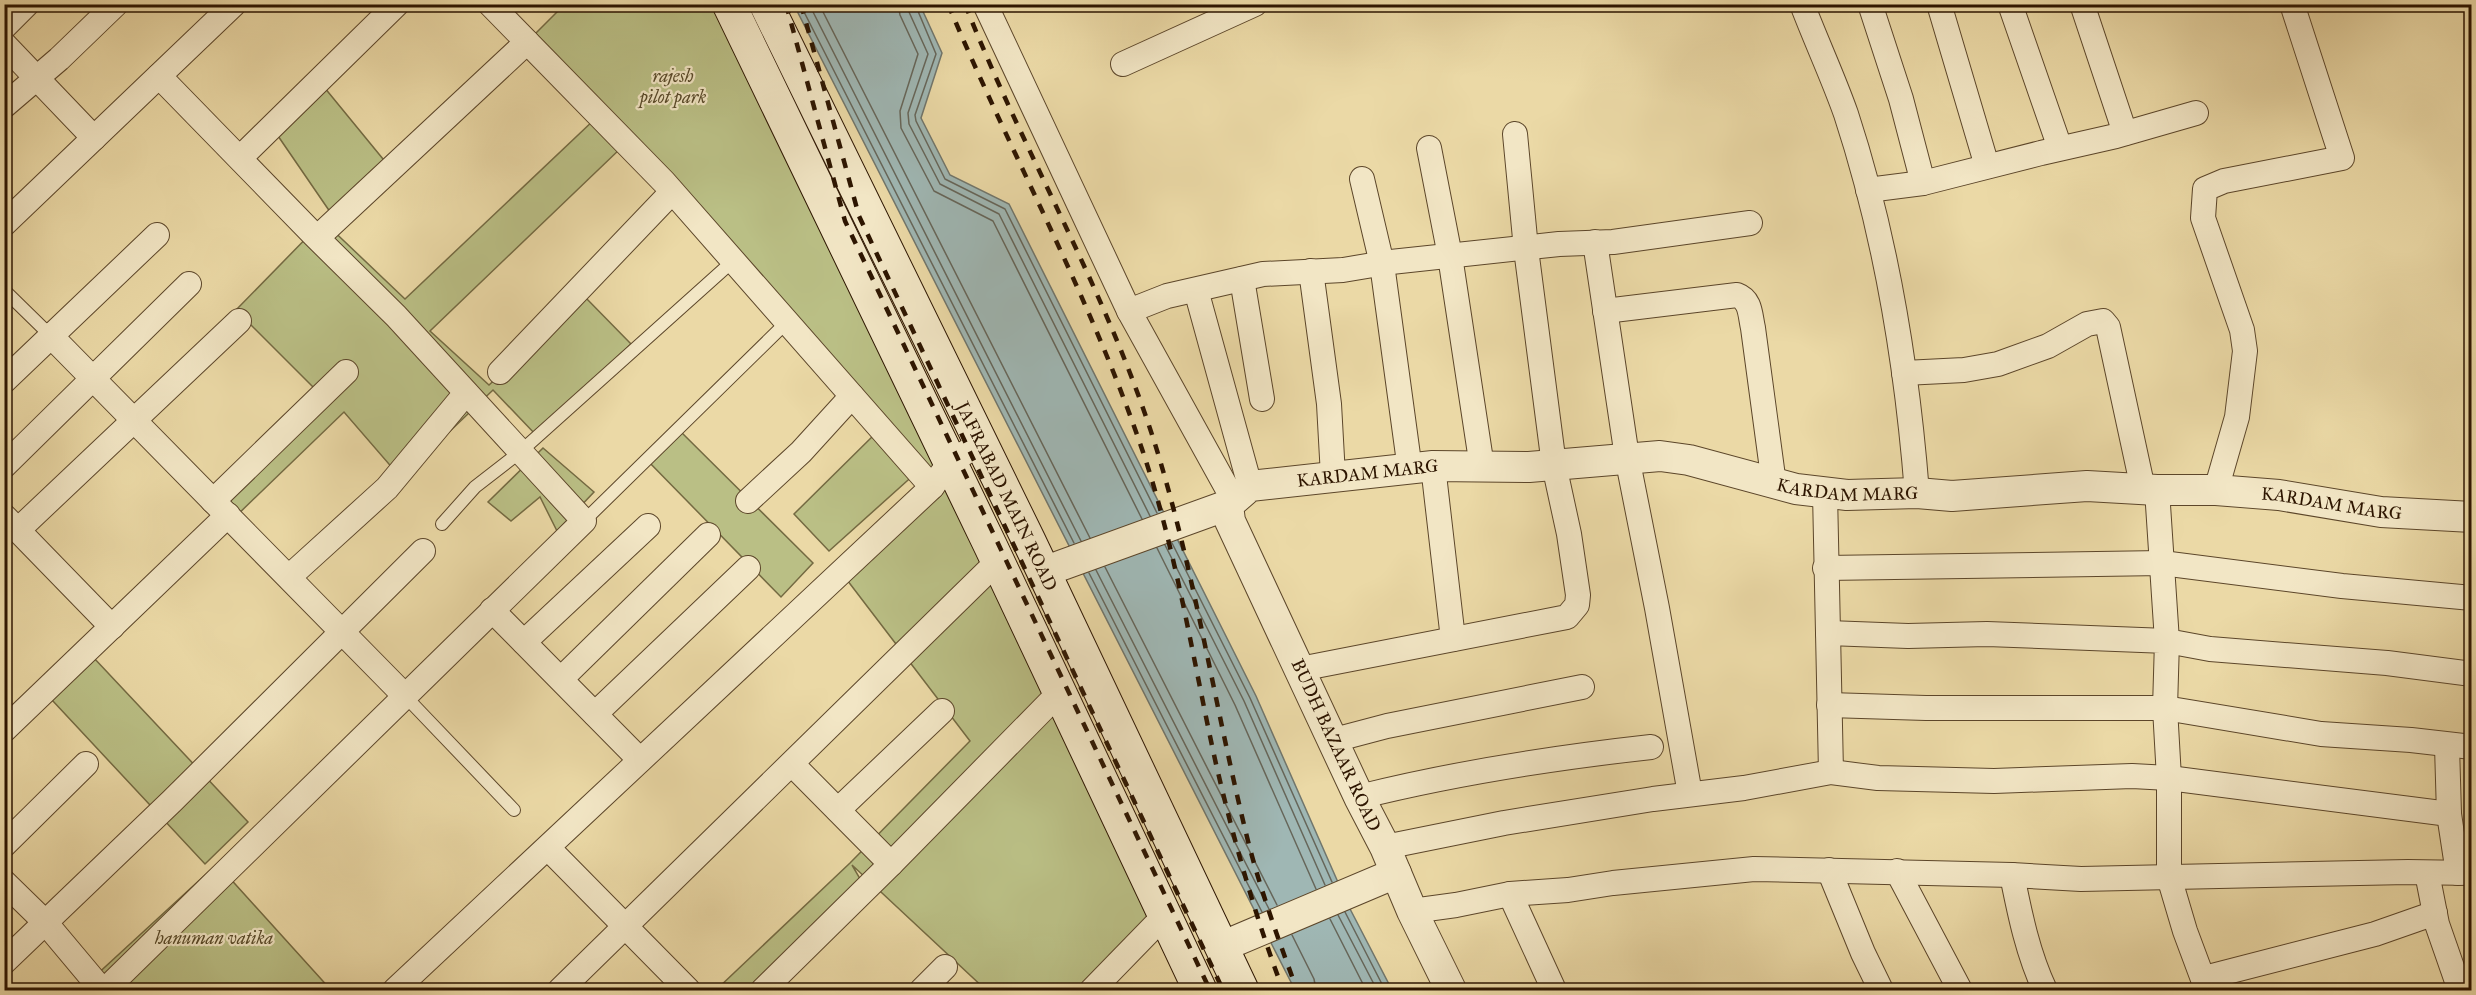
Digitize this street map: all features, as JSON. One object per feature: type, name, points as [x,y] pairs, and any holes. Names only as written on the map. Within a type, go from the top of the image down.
[{"type":"main road","name":"JAFRABAD MAIN ROAD","points":[[729,4],[941,475],[998,561],[1200,990]]},
{"type":"main road","name":"JAFRABAD MAIN ROAD","points":[[766,4],[1044,572],[1242,990]]},
{"type":"street","points":[[4,27],[27,4]]},
{"type":"street","points":[[4,106],[59,59],[116,4]]},
{"type":"street","points":[[4,224],[234,4]]},
{"type":"street","points":[[240,158],[397,4]]},
{"type":"street","points":[[490,4],[672,192],[852,396],[941,475]]},
{"type":"street","points":[[985,4],[1129,311],[1237,497]]},
{"type":"street","points":[[1123,64],[1254,4]]},
{"type":"street","points":[[1802,4],[1845,112],[1868,190],[1887,274],[1904,374],[1917,493]]},
{"type":"street","points":[[1870,4],[1901,99],[1923,183]]},
{"type":"street","points":[[1939,4],[1987,166]]},
{"type":"street","points":[[2010,4],[2060,148]]},
{"type":"street","points":[[2082,4],[2125,133]]},
{"type":"street","points":[[2216,490],[2237,417],[2245,351],[2242,330],[2203,218],[2205,189],[2224,181],[2342,158],[2292,4]]},
{"type":"street","points":[[318,237],[527,42]]},
{"type":"street","points":[[4,44],[94,138]]},
{"type":"street","points":[[4,882],[45,922],[103,990],[584,521],[396,316],[159,76]]},
{"type":"street","points":[[1868,190],[1923,183],[2196,113]]},
{"type":"street","points":[[1300,669],[1567,617],[1577,605],[1578,595],[1569,534],[1554,465],[1526,249],[1515,134]]},
{"type":"street","points":[[1429,148],[1450,256],[1482,467]]},
{"type":"street","points":[[1362,179],[1382,264],[1453,639]]},
{"type":"street","points":[[500,372],[672,192]]},
{"type":"street","points":[[1129,311],[1167,296],[1263,274],[1343,270],[1750,223]]},
{"type":"street","points":[[4,381],[157,235]]},
{"type":"street","points":[[1595,242],[1627,457],[1690,794]]},
{"type":"street","points":[[1311,272],[1329,404],[1333,476]]},
{"type":"street","points":[[1242,279],[1262,399]]},
{"type":"street","points":[[4,466],[94,380],[189,284]]},
{"type":"street","points":[[1196,290],[1237,497]]},
{"type":"street","points":[[1605,311],[1737,295],[1744,298],[1748,304],[1753,328],[1774,484]]},
{"type":"street","points":[[112,627],[11,523],[134,420],[239,321]]},
{"type":"street","points":[[1904,374],[1964,370],[1998,364],[2048,346],[2086,324],[2103,321],[2108,327],[2150,489],[2162,563],[2167,641],[2165,708],[2169,778],[2169,877],[2185,931],[2206,984],[2375,934],[2435,913]]},
{"type":"street","points":[[50,335],[405,696]]},
{"type":"street","points":[[4,730],[112,627],[346,372]]},
{"type":"street","points":[[289,578],[387,488],[466,393]]},
{"type":"street","points":[[748,501],[801,452],[852,396]]},
{"type":"street","points":[[395,990],[941,475],[981,443]]},
{"type":"street","name":"KARDAM MARG","points":[[1044,572],[1237,497],[1333,476],[1421,468],[1529,467],[1627,457],[1660,456],[1689,460],[1774,484],[1847,495],[1917,493],[1952,496],[2087,486],[2216,490],[2279,495],[2381,512],[2472,517]]},
{"type":"street","points":[[1825,493],[1825,568],[1832,772]]},
{"type":"street","name":"BUDH BAZAAR ROAD","points":[[1237,497],[1230,521],[1451,990]]},
{"type":"street","points":[[524,642],[648,526]]},
{"type":"street","points":[[561,679],[708,535]]},
{"type":"street","points":[[4,962],[172,801],[423,551]]},
{"type":"street","points":[[560,990],[998,561]]},
{"type":"street","points":[[1825,568],[2162,563],[2342,586],[2472,598]]},
{"type":"street","points":[[595,714],[748,568]]},
{"type":"street","points":[[492,610],[640,760]]},
{"type":"street","points":[[1828,633],[1908,636],[1987,634],[2167,641],[2210,648],[2387,663],[2472,674]]},
{"type":"street","points":[[1334,740],[1387,726],[1582,687]]},
{"type":"street","points":[[763,990],[891,864],[1059,692]]},
{"type":"street","points":[[1829,705],[1926,708],[2165,708],[2321,734],[2472,747]]},
{"type":"street","points":[[838,810],[942,711]]},
{"type":"street","points":[[1412,911],[1510,894],[1569,890],[1613,882],[1754,869],[1897,871],[2081,879],[2465,873],[2449,814],[2447,746]]},
{"type":"street","points":[[1359,797],[1432,778],[1566,756],[1650,747]]},
{"type":"street","points":[[4,845],[86,764]]},
{"type":"street","points":[[792,764],[891,864]]},
{"type":"street","points":[[1221,947],[1356,890],[1391,860],[1504,823],[1690,794],[1744,788],[1832,772],[1878,778],[1994,782],[2132,776],[2169,778],[2449,814]]},
{"type":"street","points":[[548,848],[688,990]]},
{"type":"street","points":[[1829,870],[1863,953],[1881,990]]},
{"type":"street","points":[[1897,871],[1960,990]]},
{"type":"street","points":[[2427,873],[2435,913],[2460,990]]},
{"type":"street","points":[[2012,875],[2033,965],[2045,990]]},
{"type":"street","points":[[1510,894],[1554,990]]},
{"type":"street","points":[[1092,990],[1116,980],[1165,915]]},
{"type":"street","points":[[922,990],[945,967]]},
{"type":"lane","points":[[442,524],[475,487],[520,452],[733,261]]},
{"type":"lane","points":[[4,290],[50,335]]},
{"type":"lane","points":[[584,521],[787,322]]},
{"type":"lane","points":[[405,696],[514,810]]},
{"type":"green space","name":"rajesh pilot park","points":[[564,5],[720,5],[1165,915],[1090,990],[986,990],[852,865],[866,889],[763,990],[716,990],[850,863],[970,741],[841,572],[930,486],[917,472],[829,551],[794,514],[879,430],[622,147],[430,331],[489,385],[585,297],[631,344],[536,435],[493,390],[401,478],[344,412],[233,519],[216,491],[315,389],[236,310],[323,221],[405,299],[596,118],[527,42]]},
{"type":"green space","points":[[324,87],[392,170],[337,222],[276,133]]},
{"type":"green space","points":[[678,429],[813,563],[781,597],[646,459]]},
{"type":"green space","points":[[543,448],[594,492],[557,531],[540,497],[511,521],[488,502]]},
{"type":"green space","points":[[93,657],[248,822],[205,864],[52,700]]},
{"type":"green space","name":"hanuman vatika","points":[[217,864],[331,990],[80,990]]},
{"type":"water","points":[[794,5],[920,5],[942,53],[921,118],[950,175],[1009,204],[1256,696],[1348,905],[1392,990],[1295,990]]},
{"type":"railway","points":[[786,4],[845,221],[1210,990]]},
{"type":"railway","points":[[801,4],[859,216],[1223,990]]},
{"type":"railway","points":[[948,4],[1075,282],[1143,452],[1166,529],[1230,821],[1254,906],[1283,990]]},
{"type":"railway","points":[[965,4],[1014,117],[1093,285],[1140,399],[1159,457],[1184,553],[1248,841],[1264,898],[1297,990]]}]
